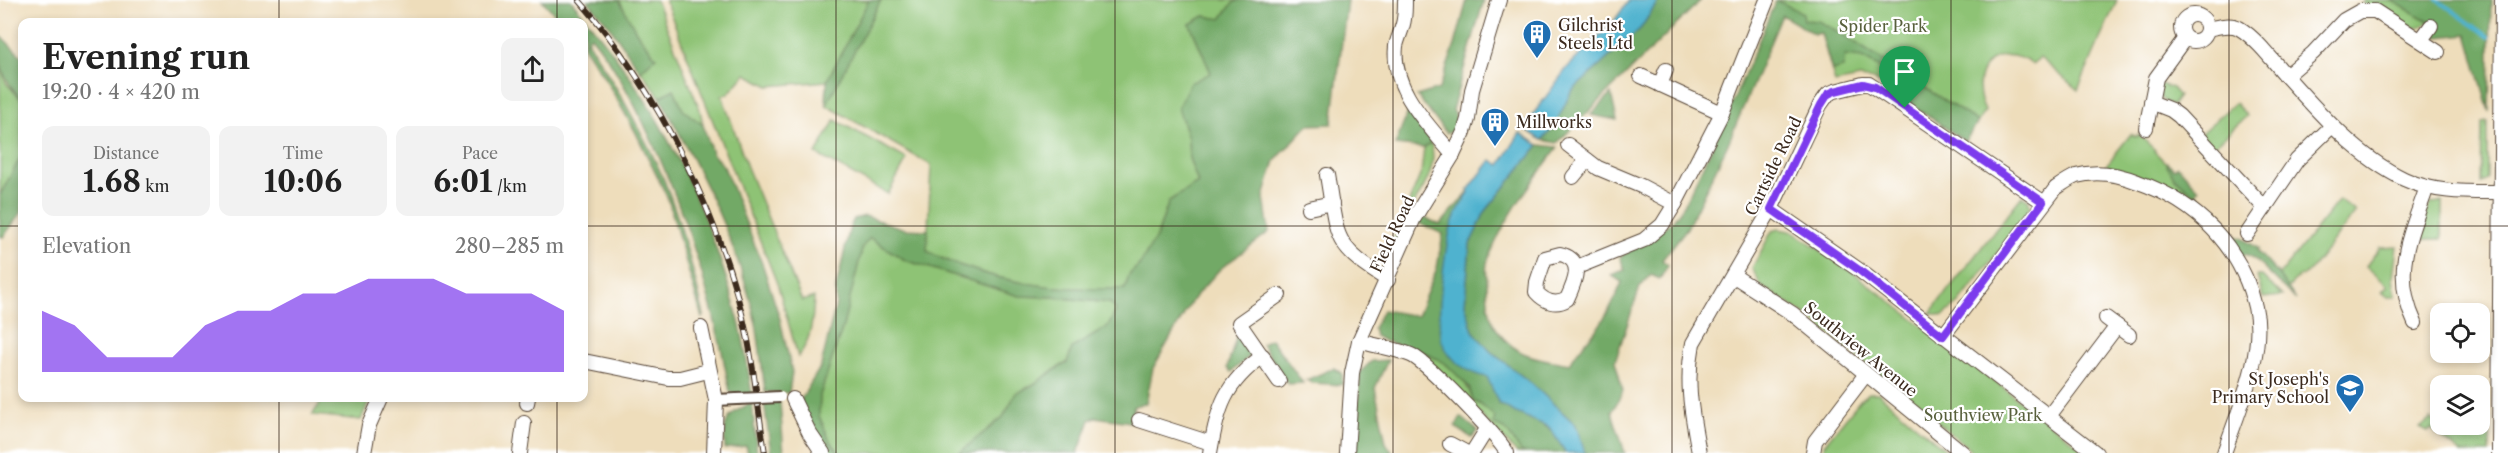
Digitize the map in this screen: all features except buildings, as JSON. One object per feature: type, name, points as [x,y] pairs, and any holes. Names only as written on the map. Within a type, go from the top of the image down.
[{"type":"main road","points":[[2502,453],[2505,385],[2505,0]]},
{"type":"street","points":[[1405,0],[1404,20],[1396,45],[1397,66],[1402,88],[1453,155]]},
{"type":"street","name":"Field Road","points":[[1347,453],[1352,373],[1359,341],[1414,218],[1453,155],[1468,120],[1472,90],[1499,0]]},
{"type":"street","points":[[1577,267],[1644,240],[1662,225],[1722,112],[1767,0]]},
{"type":"street","points":[[2286,76],[2313,53],[2344,20],[2360,11],[2375,11],[2438,52]]},
{"type":"street","points":[[2197,16],[2202,18],[2207,29],[2202,39],[2190,41],[2185,38],[2181,27],[2186,18],[2197,16]]},
{"type":"street","points":[[2207,29],[2225,26],[2238,28],[2266,53],[2332,126],[2388,170],[2405,180],[2427,187],[2465,192],[2504,192]]},
{"type":"street","points":[[2421,40],[2431,26]]},
{"type":"street","points":[[2146,128],[2156,78],[2185,38]]},
{"type":"street","points":[[1660,85],[1666,70]]},
{"type":"street","points":[[1641,76],[1722,112]]},
{"type":"street","name":"Cartside Road","points":[[1699,453],[1688,391],[1689,362],[1693,343],[1771,209],[1828,94],[1863,84],[1875,87],[2043,202]]},
{"type":"street","points":[[2151,102],[2179,116],[2265,208]]},
{"type":"street","points":[[2247,234],[2303,154],[2332,126]]},
{"type":"street","points":[[1568,145],[1598,168],[1641,186],[1675,204]]},
{"type":"street","points":[[1573,177],[1587,160]]},
{"type":"street","points":[[1943,336],[2043,202],[2056,188],[2074,177],[2096,173],[2120,175],[2153,187],[2183,202],[2214,228],[2237,259],[2256,308],[2256,341],[2251,373],[2223,453]]},
{"type":"street","points":[[1327,176],[1338,238],[1344,248],[1359,262],[1388,280]]},
{"type":"street","points":[[2415,323],[2407,303],[2404,255],[2427,187]]},
{"type":"street","points":[[1309,208],[1332,203]]},
{"type":"street","points":[[1771,209],[1859,270],[2096,453]]},
{"type":"street","name":"Southview Avenue","points":[[1734,276],[1793,314],[1963,453]]},
{"type":"street","points":[[1279,295],[1239,323],[1279,381]]},
{"type":"street","points":[[2049,416],[2111,322],[2129,335]]},
{"type":"street","points":[[701,328],[708,371],[716,400],[714,453]]},
{"type":"street","points":[[1359,341],[1413,356],[1438,378],[1487,429],[1504,452]]},
{"type":"street","points":[[1139,420],[1210,448],[1224,396],[1242,371],[1263,356]]},
{"type":"street","points":[[588,362],[668,378],[680,378],[708,371]]},
{"type":"street","points":[[1813,453],[1815,441],[1866,374]]},
{"type":"street","points":[[716,400],[786,398],[823,453]]},
{"type":"street","points":[[364,453],[369,425],[379,402]]},
{"type":"street","points":[[520,453],[527,402]]},
{"type":"street","points":[[1450,444],[1470,453],[1487,429]]},
{"type":"green space","points":[[542,0],[571,0],[586,18],[558,18]]},
{"type":"green space","points":[[587,0],[619,0],[637,33],[656,57],[640,71],[608,24]]},
{"type":"green space","points":[[619,0],[656,0],[700,110],[703,125],[683,110],[674,89],[660,97],[641,71],[655,57],[637,33]]},
{"type":"green space","points":[[665,0],[869,0],[827,81],[769,86],[746,74],[728,94],[722,95],[747,167],[802,301],[814,297],[809,336],[798,357],[778,286]]},
{"type":"green space","points":[[869,0],[881,0],[826,105],[827,81]]},
{"type":"green space","points":[[881,0],[1239,0],[1233,3],[1221,19],[1204,16],[1190,24],[1211,73],[1178,107],[1188,138],[1189,158],[1198,183],[1169,201],[1157,236],[1141,263],[1129,275],[1125,289],[1063,288],[1025,283],[986,274],[945,260],[927,251],[931,165],[826,105]]},
{"type":"green space","points":[[1239,0],[1347,0],[1332,124],[1308,125],[1275,161],[1264,197],[1269,232],[1220,269],[1193,299],[1153,368],[1146,403],[1134,406],[1130,422],[1095,417],[1090,420],[1078,453],[959,453],[1003,417],[1016,393],[1030,387],[1067,363],[1072,348],[1108,327],[1116,310],[1110,303],[1019,296],[905,260],[870,238],[863,246],[843,326],[820,395],[819,416],[830,441],[840,453],[830,453],[820,442],[800,401],[821,366],[836,304],[836,288],[850,227],[854,219],[865,216],[905,229],[928,230],[927,251],[955,264],[986,274],[1044,286],[1125,289],[1129,275],[1141,263],[1157,236],[1169,201],[1198,183],[1189,158],[1188,138],[1178,107],[1190,83],[1211,73],[1190,24],[1204,16],[1221,19],[1233,3]]},
{"type":"green space","points":[[1467,0],[1484,0],[1452,110],[1457,120],[1454,132],[1446,133],[1417,96],[1439,89],[1455,45]]},
{"type":"green space","points":[[1659,0],[1701,0],[1557,143],[1542,140],[1554,127],[1571,92],[1641,28]]},
{"type":"green space","points":[[1776,0],[1803,13],[1804,20],[1818,21],[1839,32],[1914,81],[1906,101],[1881,83],[1885,71],[1862,58],[1845,56],[1843,68],[1832,71],[1821,33],[1814,34],[1782,15],[1727,146],[1687,228],[1662,260],[1668,265],[1660,279],[1651,275],[1640,287],[1615,361],[1623,391],[1612,412],[1625,453],[1585,453],[1576,425],[1532,384],[1490,351],[1473,331],[1465,304],[1470,244],[1485,212],[1539,145],[1558,147],[1519,201],[1502,230],[1488,260],[1487,293],[1493,323],[1497,331],[1511,345],[1532,356],[1570,364],[1578,350],[1608,313],[1614,301],[1622,282],[1611,275],[1625,270],[1620,257],[1672,222],[1684,205],[1726,118]]},
{"type":"green space","name":"Spider Park","points":[[1779,0],[2117,0],[2078,90],[2040,58],[2032,64],[2018,57],[2006,56],[1995,58],[1987,64],[1979,85],[1985,111],[1965,141],[1875,80],[1860,78],[1835,83],[1821,33],[1814,34]]},
{"type":"green space","points":[[2365,0],[2391,0],[2430,22],[2417,28],[2411,27],[2363,4]]},
{"type":"green space","points":[[2391,0],[2491,0],[2489,112],[2467,34],[2439,37],[2432,34],[2430,22]]},
{"type":"green space","points":[[588,21],[650,107],[695,195],[729,287],[740,327],[752,395],[730,392],[715,322],[685,220],[632,99],[613,66],[591,36],[588,39]]},
{"type":"green space","points":[[0,35],[18,53],[18,95],[5,77],[0,56]]},
{"type":"green space","points":[[588,42],[638,126],[664,180],[687,247],[704,316],[702,318],[668,199],[636,133],[588,53]]},
{"type":"green space","points":[[0,65],[6,83],[18,96],[18,162],[0,195]]},
{"type":"green space","points":[[1919,84],[1978,122],[1965,141],[1910,103]]},
{"type":"green space","points":[[2160,84],[2172,88],[2179,96],[2172,106],[2160,98]]},
{"type":"green space","points":[[674,89],[683,110],[703,125],[712,153],[724,167],[763,266],[780,319],[792,372],[789,393],[765,392],[756,324],[739,265],[703,179],[660,97]]},
{"type":"green space","points":[[1611,94],[1617,120],[1591,115]]},
{"type":"green space","points":[[2235,103],[2247,116],[2213,147],[2201,133]]},
{"type":"green space","points":[[1408,112],[1422,125],[1431,143],[1424,148],[1395,145]]},
{"type":"green space","points":[[835,120],[907,159],[888,194],[816,154]]},
{"type":"green space","points":[[2487,121],[2487,180],[2481,183],[2482,122]]},
{"type":"green space","points":[[2131,134],[2137,137],[2138,134],[2155,150],[2174,177],[2202,201],[2236,237],[2231,242],[2203,214],[2175,192],[2142,177],[2104,168]]},
{"type":"green space","points":[[1431,143],[1433,153],[1427,180],[1405,220],[1389,263],[1384,263],[1421,173],[1424,148]]},
{"type":"green space","points":[[18,162],[18,217],[3,237],[0,236],[0,195]]},
{"type":"green space","points":[[2167,162],[2174,169],[2178,166],[2199,189],[2196,193],[2203,201],[2174,177]]},
{"type":"green space","points":[[1469,191],[1445,263],[1499,404],[1547,428],[1562,443],[1566,453],[1522,453],[1506,430],[1493,424],[1495,417],[1473,401],[1469,387],[1446,364],[1426,353],[1384,341],[1375,336],[1373,328],[1383,310],[1417,316],[1437,268],[1443,234],[1418,223],[1422,216],[1440,225]]},
{"type":"green space","points":[[2022,196],[2028,199],[2030,206],[2025,217],[1959,303],[1943,316],[1930,313]]},
{"type":"green space","points":[[2339,200],[2356,212],[2310,271],[2299,277],[2288,288],[2279,275]]},
{"type":"green space","points":[[2442,201],[2442,239],[2415,239],[2431,204]]},
{"type":"green space","name":"Southview Park","points":[[1779,229],[1794,232],[1855,274],[2088,453],[1975,453],[1809,317],[1761,286],[1752,268],[1772,231]]},
{"type":"green space","points":[[2236,237],[2242,238],[2259,249],[2257,251],[2279,275],[2296,300],[2252,257],[2246,254],[2242,256],[2231,242]]},
{"type":"green space","points":[[870,238],[905,260],[1019,296],[1110,303],[1117,310],[1108,327],[1073,348],[1067,363],[1030,387],[1016,393],[1003,417],[959,453],[840,453],[830,441],[819,416],[820,395],[843,326],[863,245]]},
{"type":"green space","points":[[2397,246],[2393,277],[2396,297],[2388,297],[2382,292],[2388,286],[2366,266],[2380,247]]},
{"type":"green space","points":[[2257,276],[2262,276],[2282,296],[2263,298]]},
{"type":"green space","points":[[1237,335],[1252,354],[1231,372],[1227,368]]},
{"type":"green space","points":[[1271,339],[1303,383],[1288,384],[1262,344]]},
{"type":"green space","points":[[1414,349],[1451,368],[1470,391],[1473,401],[1488,410],[1502,423],[1522,453],[1517,453]]},
{"type":"green space","points":[[1388,360],[1375,388],[1386,443],[1393,453],[1355,453],[1360,372],[1372,361]]},
{"type":"green space","points":[[1334,368],[1342,373],[1342,385],[1312,383],[1306,380]]},
{"type":"green space","name":"Southview Park","points":[[1869,393],[1878,393],[1949,453],[1824,453],[1824,445],[1861,399]]},
{"type":"green space","points":[[764,401],[780,402],[784,453],[771,453]]},
{"type":"green space","points":[[321,402],[368,402],[361,420],[312,415]]},
{"type":"green space","points":[[752,403],[757,453],[748,453],[746,446],[725,449],[728,419]]},
{"type":"green space","points":[[1461,417],[1478,431],[1472,438],[1455,427]]},
{"type":"green space","points":[[2430,420],[2428,432],[2420,428]]},
{"type":"green space","points":[[2438,435],[2490,435],[2490,453],[2461,453]]},
{"type":"water","points":[[1629,0],[1659,0],[1641,28],[1571,92],[1554,127],[1542,140],[1523,128],[1567,68],[1614,21]]},
{"type":"water","points":[[1520,133],[1539,145],[1485,212],[1470,244],[1465,304],[1473,331],[1490,351],[1532,384],[1576,425],[1585,453],[1566,453],[1549,427],[1499,404],[1487,377],[1480,376],[1460,365],[1449,354],[1442,341],[1440,316],[1442,281],[1453,221],[1468,190],[1491,160],[1500,165]]},
{"type":"waterway","points":[[2438,0],[2489,37]]},
{"type":"railway","points":[[579,0],[635,74],[661,116],[705,204],[723,250],[748,340],[765,453]]},
{"type":"place","name":"Gilchrist Steels Ltd","points":[[1537,60]]},
{"type":"place","name":"Millworks","points":[[1495,148]]},
{"type":"place","name":"St Joseph's Primary School","points":[[2350,414]]},
{"type":"route","points":[[1869,84],[1905,108],[2043,202],[1943,336],[1859,270],[1771,209],[1828,94],[1869,84]]}]
